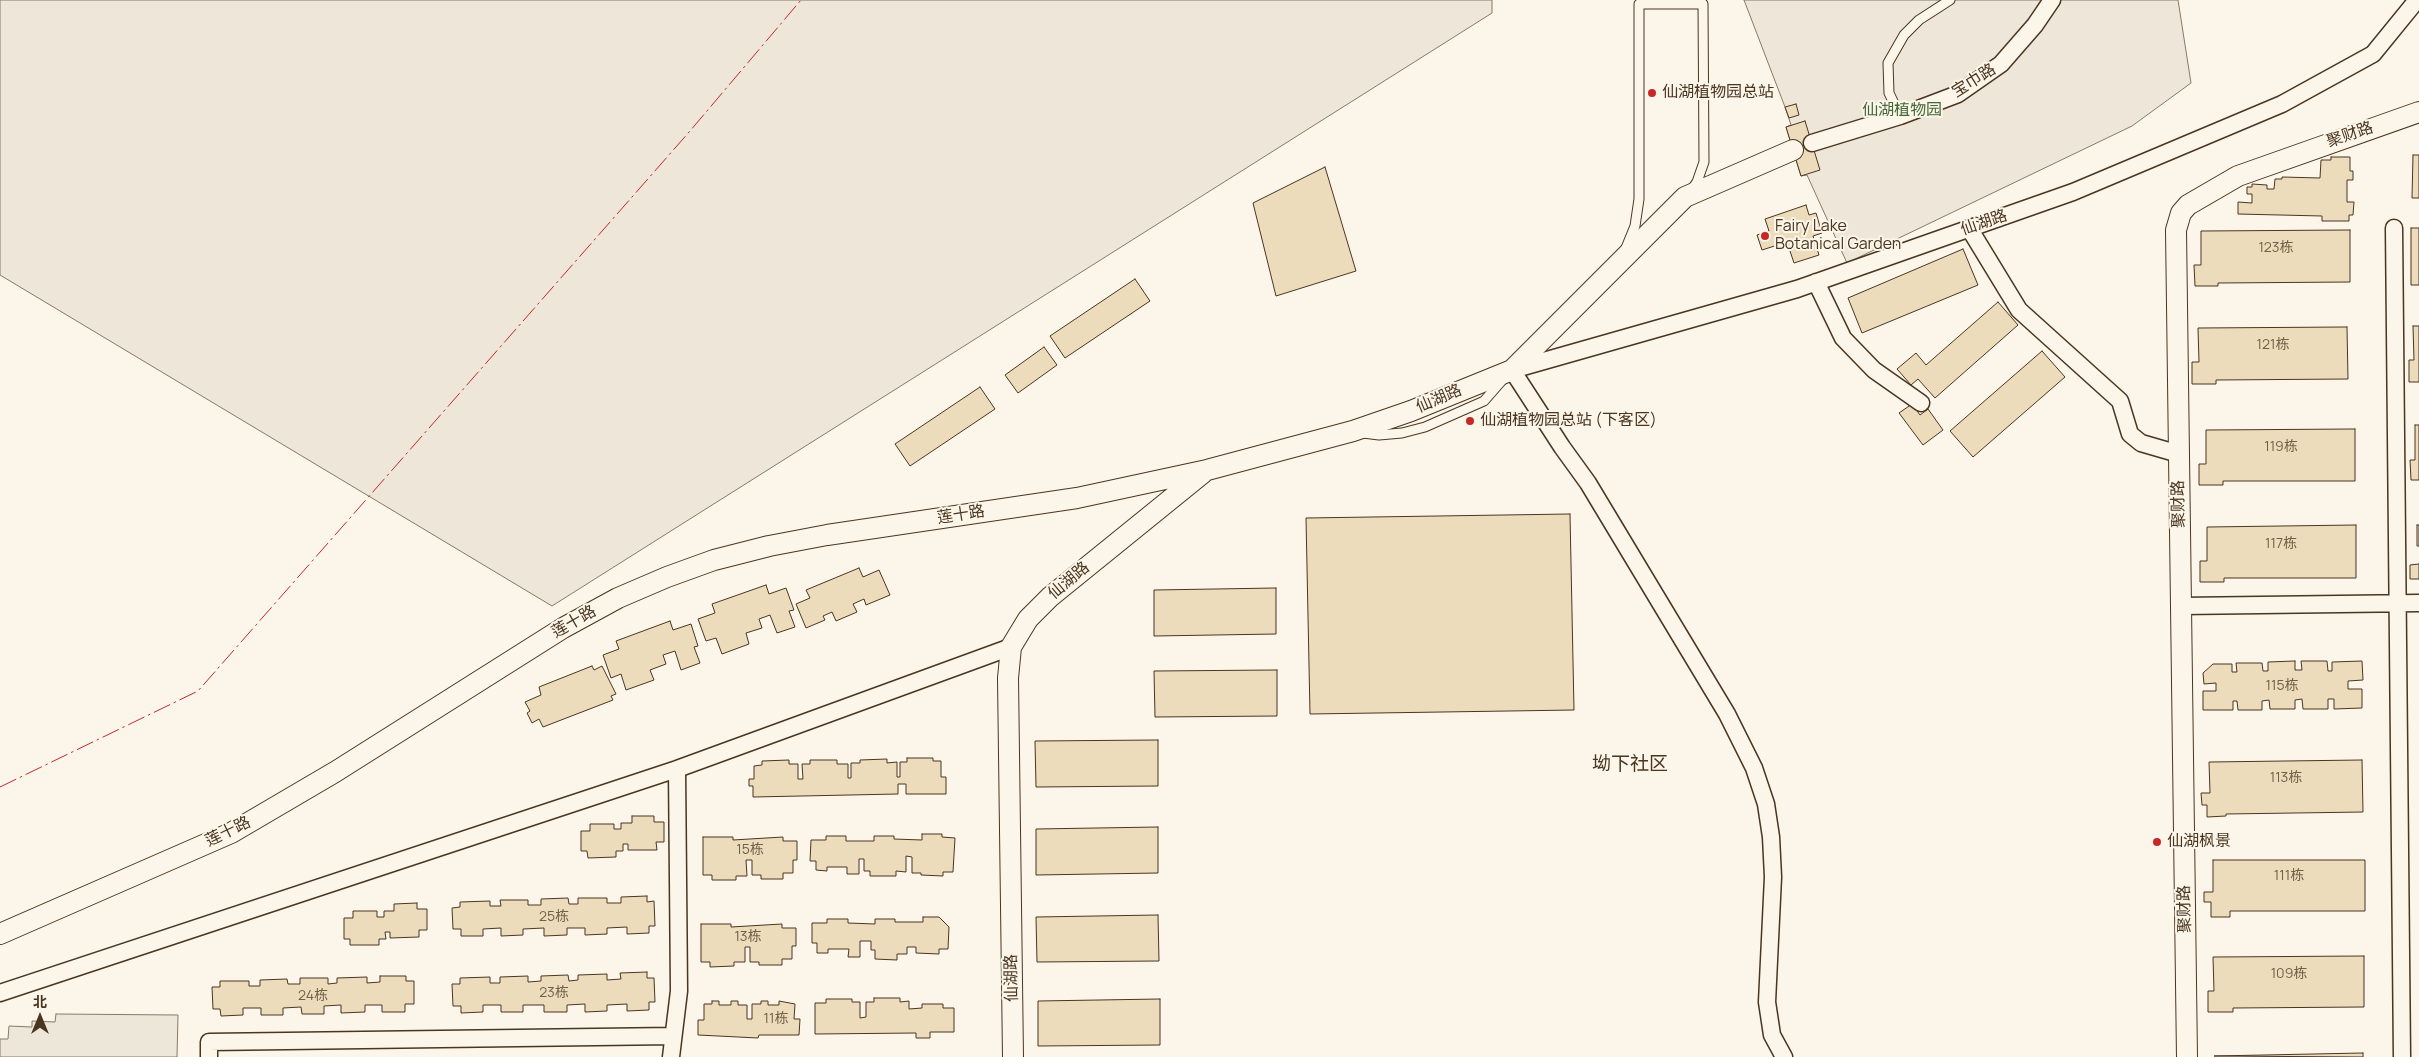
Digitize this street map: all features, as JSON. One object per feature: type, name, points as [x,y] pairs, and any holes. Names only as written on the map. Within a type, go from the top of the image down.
[{"type":"street","name":"宝巾路","points":[[1802,147],[1900,116],[1958,94],[2001,64],[2035,25],[2052,0]]},
{"type":"street","name":"仙湖路","points":[[1013,1057],[1008,678],[1011,647],[1028,620],[1050,596],[1207,470],[1353,431],[1412,411],[1512,370],[1816,282],[2073,192],[2282,104],[2373,54],[2417,0]]},
{"type":"street","name":"聚财路","points":[[2187,1057],[2176,230],[2181,213],[2188,205],[2202,195],[2238,176],[2419,112]]},
{"type":"street","name":"仙湖路","points":[[1512,370],[1686,197],[1802,147]]},
{"type":"street","points":[[1969,228],[2019,310],[2120,401],[2130,434],[2141,443],[2179,454]]},
{"type":"street","points":[[2394,228],[2402,1057]]},
{"type":"street","points":[[1816,282],[1843,338],[1874,370],[1920,403]]},
{"type":"street","points":[[1512,370],[1588,483],[1727,714],[1754,768],[1766,804],[1771,837],[1772,877],[1767,1002],[1772,1035],[1784,1057]]},
{"type":"street","name":"莲十路","points":[[0,934],[231,833],[335,772],[563,628],[618,598],[667,577],[714,560],[770,546],[827,535],[1077,498],[1207,470]]},
{"type":"street","points":[[2180,606],[2419,603]]},
{"type":"street","points":[[0,993],[677,769],[1011,647]]},
{"type":"street","points":[[671,1057],[679,991],[677,769]]},
{"type":"street","points":[[209,1057],[209,1042],[673,1036]]},
{"type":"lane","points":[[1900,116],[1890,93],[1888,63],[1904,35],[1920,20],[1950,0]]},
{"type":"lane","points":[[1621,261],[1634,226],[1639,199],[1639,4],[1703,4],[1704,162],[1697,182],[1686,197]]},
{"type":"green space","points":[[0,0],[1492,0],[1492,13],[552,606],[0,275]]},
{"type":"green space","name":"仙湖植物园","points":[[1744,0],[2178,0],[2191,83],[2132,126],[1847,263],[1807,175],[1801,176],[1786,127],[1791,125]]},
{"type":"shaded area","points":[[56,1014],[178,1015],[177,1057],[0,1057],[0,1039],[8,1039],[9,1026],[32,1027],[32,1021],[55,1022]]},
{"type":"building","points":[[1796,104],[1799,115],[1789,118],[1785,107]]},
{"type":"building","points":[[1805,121],[1820,170],[1801,176],[1786,127]]},
{"type":"building","points":[[2413,155],[2419,155],[2419,198],[2412,198]]},
{"type":"building","points":[[2331,157],[2350,157],[2350,171],[2353,171],[2353,180],[2347,180],[2347,202],[2354,202],[2353,215],[2349,215],[2349,221],[2322,221],[2322,216],[2238,214],[2238,202],[2252,203],[2252,194],[2247,194],[2247,187],[2252,187],[2252,184],[2267,185],[2267,189],[2274,189],[2275,179],[2282,179],[2282,177],[2320,178],[2321,160],[2331,160]]},
{"type":"building","points":[[1325,167],[1356,271],[1276,296],[1253,203]]},
{"type":"building","points":[[1806,205],[1809,215],[1816,213],[1822,233],[1813,236],[1819,255],[1794,263],[1787,242],[1762,250],[1757,235],[1769,231],[1765,219]]},
{"type":"building","points":[[2411,228],[2419,228],[2419,285],[2411,285]]},
{"type":"building","points":[[2350,230],[2350,282],[2218,283],[2218,286],[2195,286],[2194,265],[2201,265],[2201,231]]},
{"type":"building","points":[[1963,249],[1978,285],[1862,333],[1848,298]]},
{"type":"building","points":[[1135,279],[1150,301],[1065,358],[1050,336]]},
{"type":"building","points":[[1998,302],[2018,325],[1935,398],[1918,379],[1911,385],[1897,369],[1916,353],[1926,365]]},
{"type":"building","points":[[2413,326],[2419,326],[2419,382],[2409,382],[2409,360],[2414,360]]},
{"type":"building","points":[[2347,327],[2348,379],[2216,380],[2216,384],[2192,384],[2192,362],[2199,362],[2198,328]]},
{"type":"building","points":[[1044,347],[1057,365],[1018,393],[1005,375]]},
{"type":"building","points":[[2042,351],[2065,377],[1973,457],[1950,431]]},
{"type":"building","points":[[980,387],[995,409],[910,466],[895,444]]},
{"type":"building","points":[[1912,404],[1920,415],[1928,409],[1943,430],[1923,445],[1899,413]]},
{"type":"building","points":[[2415,425],[2419,425],[2419,480],[2411,480],[2410,460],[2415,460]]},
{"type":"building","points":[[2355,429],[2355,481],[2223,481],[2223,485],[2199,485],[2199,464],[2206,464],[2206,430]]},
{"type":"building","points":[[1570,514],[1574,710],[1310,714],[1306,518]]},
{"type":"building","points":[[2356,525],[2356,578],[2224,578],[2224,582],[2200,582],[2200,561],[2207,561],[2207,527]]},
{"type":"building","points":[[2417,525],[2419,525],[2419,546],[2417,546]]},
{"type":"building","points":[[2419,564],[2419,579],[2410,579],[2410,565]]},
{"type":"building","points":[[859,568],[863,577],[879,570],[890,595],[866,605],[864,599],[853,604],[857,612],[836,621],[832,612],[823,616],[825,620],[806,628],[796,604],[810,598],[806,590]]},
{"type":"building","points":[[766,585],[769,594],[786,588],[794,610],[789,611],[795,627],[777,633],[770,615],[759,619],[762,628],[746,633],[749,644],[722,654],[716,638],[706,641],[698,619],[715,613],[712,604]]},
{"type":"building","points":[[1276,588],[1276,634],[1154,636],[1154,590]]},
{"type":"building","points":[[670,621],[673,630],[691,624],[698,646],[694,647],[700,663],[681,670],[675,651],[663,655],[666,664],[650,670],[654,680],[626,690],[621,674],[611,678],[603,655],[619,649],[616,641]]},
{"type":"building","points":[[2295,661],[2295,670],[2302,670],[2301,661],[2327,661],[2328,671],[2332,671],[2332,662],[2362,661],[2363,680],[2348,681],[2348,689],[2362,689],[2362,708],[2334,709],[2334,699],[2328,699],[2328,709],[2303,709],[2302,699],[2295,700],[2295,709],[2270,709],[2269,700],[2262,701],[2262,710],[2238,710],[2237,701],[2233,701],[2233,710],[2203,710],[2203,691],[2216,691],[2216,683],[2204,684],[2203,673],[2213,664],[2232,664],[2232,672],[2237,672],[2236,663],[2262,663],[2263,671],[2268,671],[2268,662]]},
{"type":"building","points":[[592,666],[594,670],[602,666],[616,694],[611,696],[613,700],[543,727],[539,719],[532,723],[527,713],[530,711],[525,702],[541,695],[539,687]]},
{"type":"building","points":[[1277,670],[1277,716],[1155,717],[1154,671]]},
{"type":"building","points":[[1158,740],[1158,786],[1036,787],[1035,741]]},
{"type":"building","points":[[907,758],[933,758],[933,761],[941,761],[941,777],[946,777],[946,794],[906,794],[906,784],[898,784],[898,794],[753,797],[753,786],[749,786],[749,779],[754,779],[754,766],[762,765],[762,761],[789,760],[789,764],[798,764],[798,779],[803,779],[802,764],[810,764],[810,760],[837,760],[837,764],[848,764],[848,778],[851,778],[851,763],[860,763],[860,760],[887,759],[887,763],[897,762],[897,777],[900,777],[900,762],[907,762]]},
{"type":"building","points":[[2362,760],[2363,812],[2226,814],[2226,816],[2207,817],[2207,805],[2202,805],[2201,793],[2210,793],[2209,762]]},
{"type":"building","points":[[632,816],[654,816],[654,822],[664,822],[664,842],[656,842],[657,850],[628,850],[628,844],[623,844],[623,851],[616,851],[616,857],[588,858],[587,851],[581,851],[581,831],[590,831],[590,824],[614,824],[614,829],[621,829],[621,823],[632,823]]},
{"type":"building","points":[[1158,827],[1158,873],[1036,875],[1036,829]]},
{"type":"building","points":[[922,834],[942,834],[942,837],[955,838],[953,872],[943,872],[943,876],[912,873],[912,857],[906,856],[906,872],[896,871],[896,876],[870,876],[870,871],[864,871],[864,859],[859,859],[859,874],[847,874],[847,867],[827,867],[827,871],[816,870],[816,861],[810,861],[811,840],[826,840],[826,836],[846,836],[846,841],[874,841],[874,836],[894,836],[894,839],[922,840]]},
{"type":"building","points":[[703,837],[733,837],[733,840],[783,837],[783,841],[797,841],[797,860],[793,860],[793,873],[783,873],[783,879],[761,879],[761,875],[752,875],[752,860],[746,860],[747,876],[736,876],[736,880],[712,880],[712,875],[703,875]]},
{"type":"building","points":[[2213,860],[2365,860],[2365,911],[2230,911],[2230,917],[2211,917],[2211,902],[2204,902],[2204,892],[2213,892]]},
{"type":"building","points":[[647,896],[647,902],[654,901],[655,926],[649,926],[649,933],[627,934],[627,927],[607,928],[607,934],[585,935],[585,928],[567,928],[567,935],[544,936],[544,928],[523,929],[523,935],[501,936],[501,928],[483,929],[483,936],[461,936],[461,929],[453,929],[452,908],[460,907],[460,902],[490,901],[490,906],[501,906],[500,900],[528,900],[528,905],[541,905],[541,899],[568,898],[569,904],[578,904],[578,898],[607,898],[607,903],[621,903],[621,897]]},
{"type":"building","points":[[417,903],[417,909],[427,909],[427,930],[419,930],[419,937],[390,938],[390,932],[385,932],[386,939],[379,939],[379,945],[350,945],[350,939],[344,939],[344,918],[353,918],[353,911],[377,911],[377,917],[384,917],[384,911],[394,911],[394,904]]},
{"type":"building","points":[[1158,915],[1159,961],[1037,962],[1036,917]]},
{"type":"building","points":[[923,917],[939,917],[949,927],[948,949],[939,949],[939,954],[916,953],[916,947],[907,947],[907,954],[897,954],[897,960],[875,959],[875,950],[871,950],[871,941],[860,941],[860,957],[848,957],[849,949],[828,949],[828,953],[817,953],[817,943],[812,943],[812,923],[827,923],[827,919],[848,919],[848,923],[875,924],[875,919],[895,919],[895,922],[923,922]]},
{"type":"building","points":[[701,924],[731,924],[731,927],[782,924],[782,928],[796,928],[796,946],[792,946],[792,959],[782,959],[782,965],[759,965],[759,962],[750,962],[750,947],[745,947],[745,962],[734,962],[734,966],[710,967],[710,962],[701,962]]},
{"type":"building","points":[[2364,956],[2364,1007],[2233,1008],[2233,1012],[2208,1012],[2208,991],[2214,991],[2213,957]]},
{"type":"building","points":[[647,972],[647,978],[654,978],[655,1002],[649,1002],[649,1010],[627,1011],[627,1004],[607,1005],[607,1011],[585,1012],[585,1004],[567,1005],[567,1012],[544,1012],[544,1005],[523,1005],[523,1012],[501,1012],[501,1005],[483,1005],[483,1012],[461,1013],[461,1006],[453,1006],[452,984],[460,984],[460,978],[490,977],[490,983],[500,983],[500,977],[528,976],[528,982],[541,981],[541,976],[568,975],[569,981],[578,980],[578,975],[607,974],[607,980],[621,979],[620,973]]},
{"type":"building","points":[[380,976],[406,976],[406,981],[414,981],[414,1004],[405,1004],[405,1012],[382,1012],[382,1005],[365,1005],[365,1012],[341,1013],[341,1005],[324,1006],[324,1014],[302,1014],[301,1007],[283,1008],[283,1015],[261,1015],[261,1008],[243,1008],[243,1015],[221,1016],[220,1009],[213,1009],[212,987],[220,987],[220,981],[249,981],[249,986],[260,986],[260,980],[287,979],[288,984],[300,984],[300,978],[328,978],[328,984],[337,983],[337,978],[367,977],[367,983],[380,982]]},
{"type":"building","points":[[874,998],[900,998],[900,1002],[909,1001],[909,1009],[922,1008],[922,1004],[943,1004],[943,1008],[954,1008],[954,1032],[930,1032],[930,1038],[916,1038],[916,1033],[815,1034],[815,1003],[826,1003],[826,999],[852,999],[852,1002],[860,1002],[860,1018],[866,1017],[866,1002],[874,1002]]},
{"type":"building","points":[[1160,999],[1160,1045],[1038,1046],[1038,1001]]},
{"type":"building","points":[[712,1001],[719,1001],[719,1005],[731,1005],[731,1001],[738,1001],[738,1005],[747,1005],[747,1019],[752,1019],[752,1004],[761,1004],[761,1001],[768,1001],[768,1005],[779,1005],[779,1001],[795,1004],[794,1019],[800,1019],[799,1035],[759,1035],[758,1038],[698,1035],[698,1020],[704,1020],[704,1004],[712,1004]]},
{"type":"building","points":[[2363,1053],[2363,1057],[2214,1056]]},
{"type":"power","points":[[0,787],[198,691],[690,131],[801,0]]},
{"type":"place","name":"仙湖植物园总站","points":[[1652,93]]},
{"type":"place","name":"Fairy Lake Botanical Garden","points":[[1765,236]]},
{"type":"place","name":"仙湖植物园总站 (下客区)","points":[[1470,421]]},
{"type":"place","name":"仙湖枫景","points":[[2157,842]]},
{"type":"district","name":"坳下社区","points":[[1630,765]]}]
